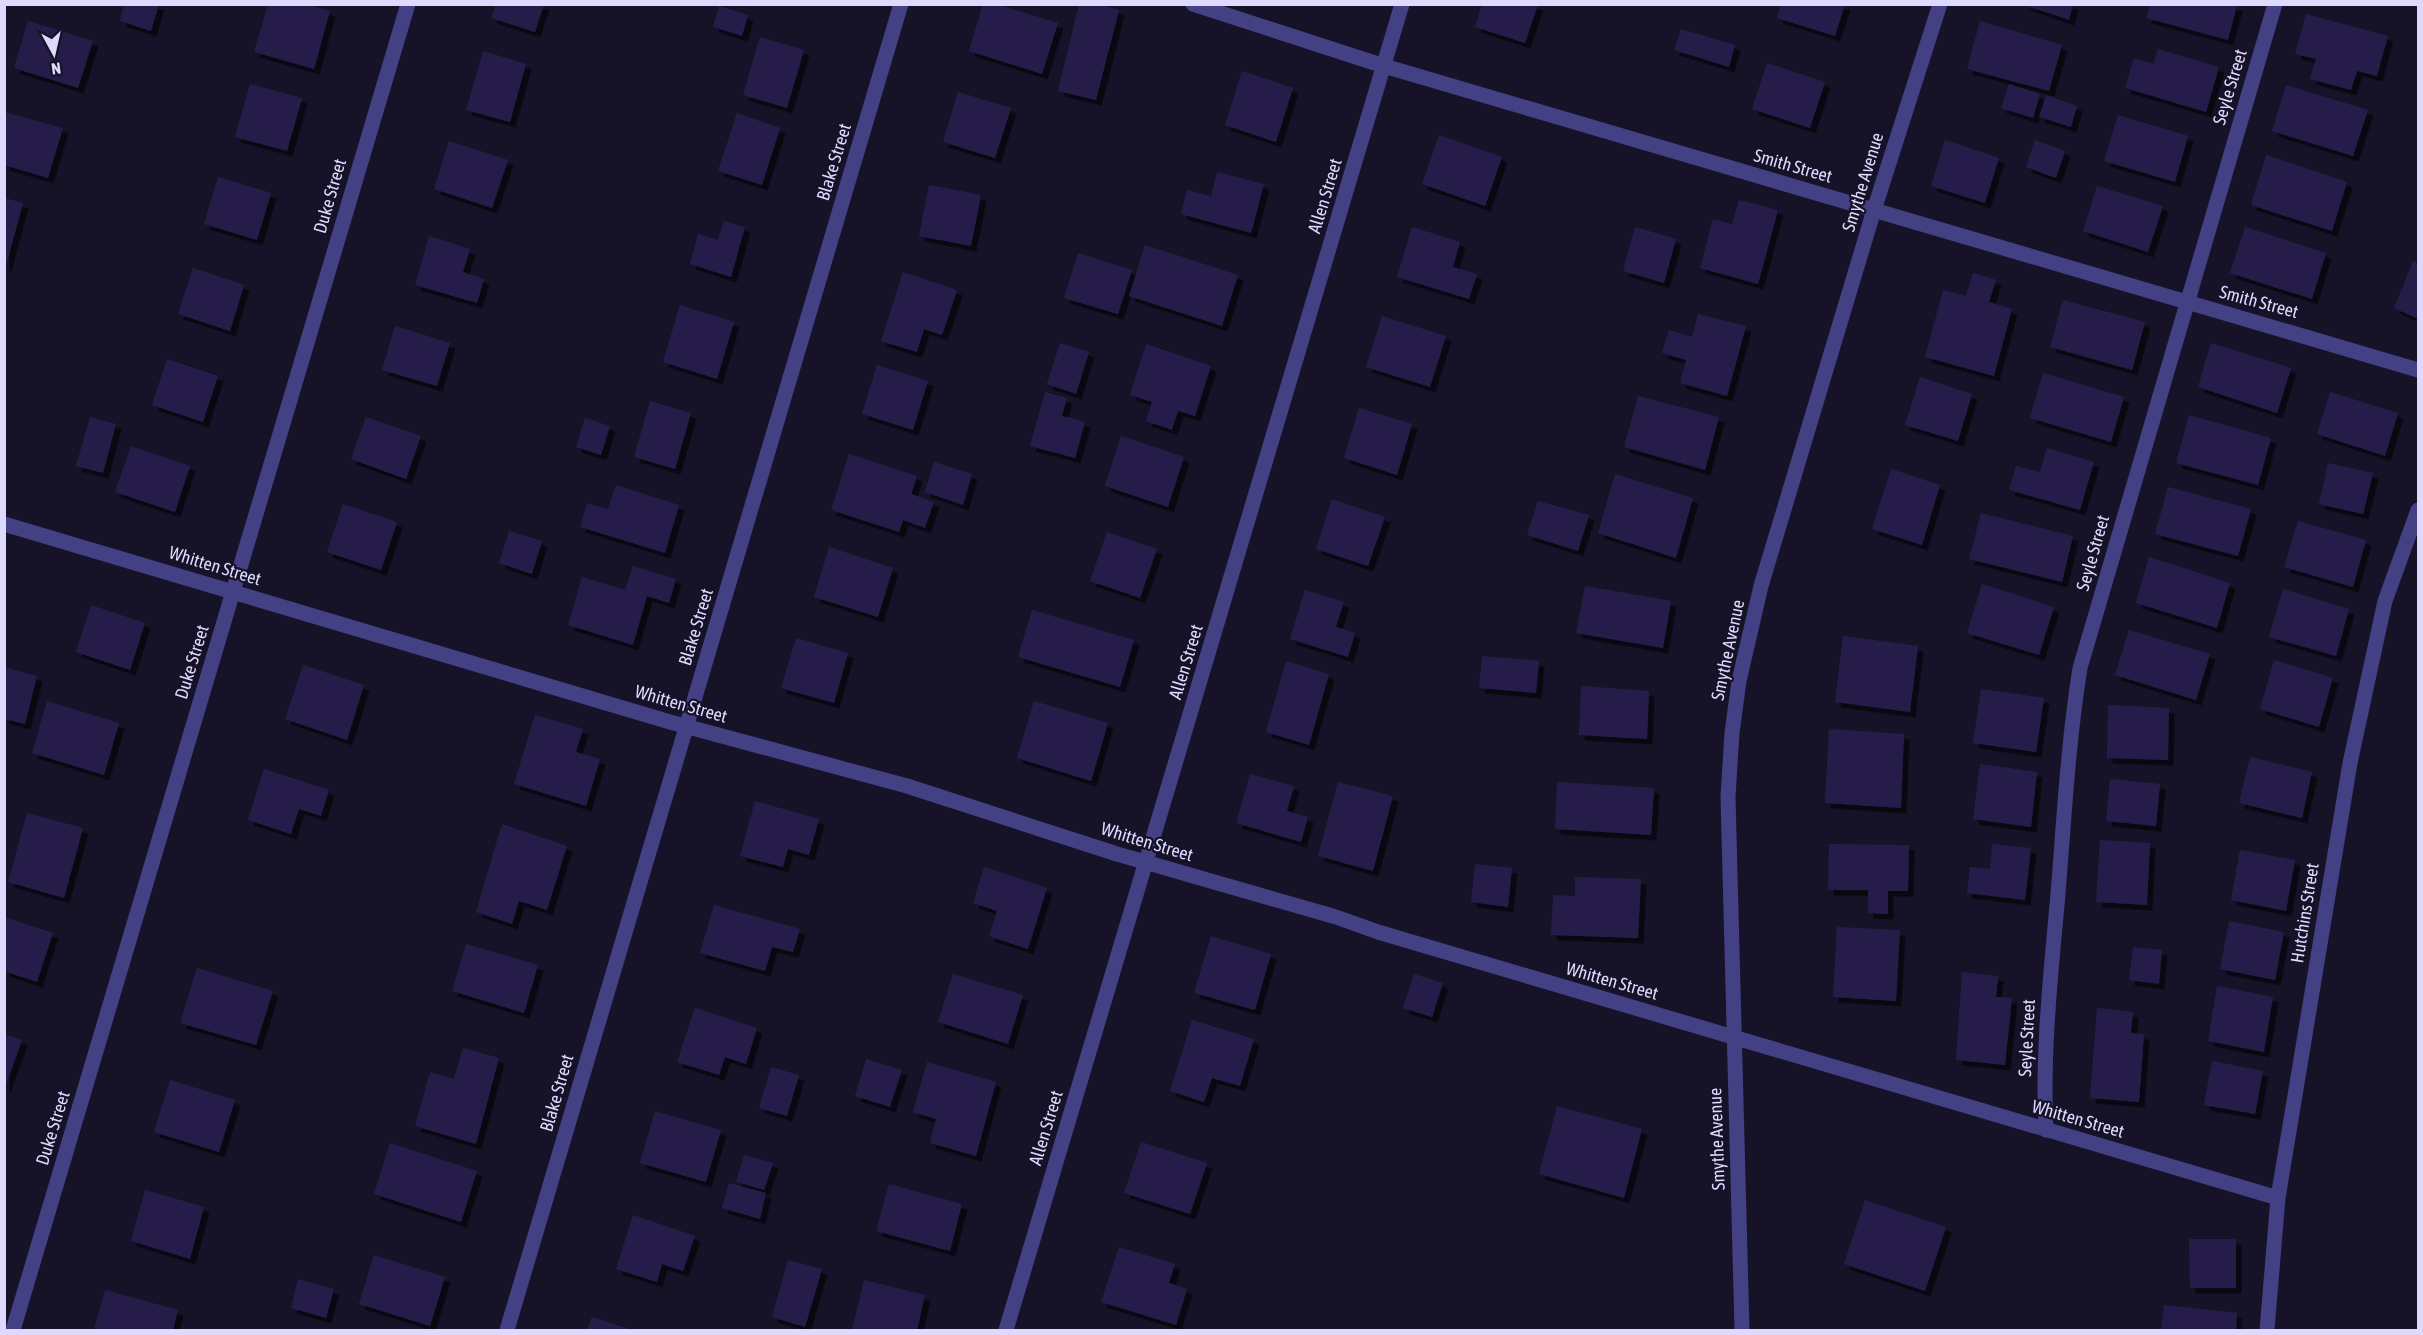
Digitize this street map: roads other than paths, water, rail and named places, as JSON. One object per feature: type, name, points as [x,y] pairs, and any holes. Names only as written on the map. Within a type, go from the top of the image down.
[{"type":"street","name":"Duke Street","points":[[13,1330],[408,4]]},
{"type":"street","name":"Blake Street","points":[[507,1330],[901,4]]},
{"type":"street","name":"Smith Street","points":[[1193,4],[1384,66],[2186,302],[2338,344],[2418,370]]},
{"type":"street","name":"Allen Street","points":[[1006,1330],[1402,4]]},
{"type":"street","name":"Smythe Avenue","points":[[1742,1330],[1728,797],[1732,733],[1739,681],[1761,586],[1874,210],[1940,4]]},
{"type":"street","name":"Seyle Street","points":[[2046,1130],[2044,1086],[2052,936],[2073,710],[2080,668],[2275,4]]},
{"type":"street","name":"Hutchins Street","points":[[2267,1330],[2278,1198],[2350,763],[2385,601],[2418,510]]},
{"type":"street","name":"Whitten Street","points":[[4,524],[687,726],[907,786],[1146,863],[1336,917],[1378,932],[2278,1198]]}]
